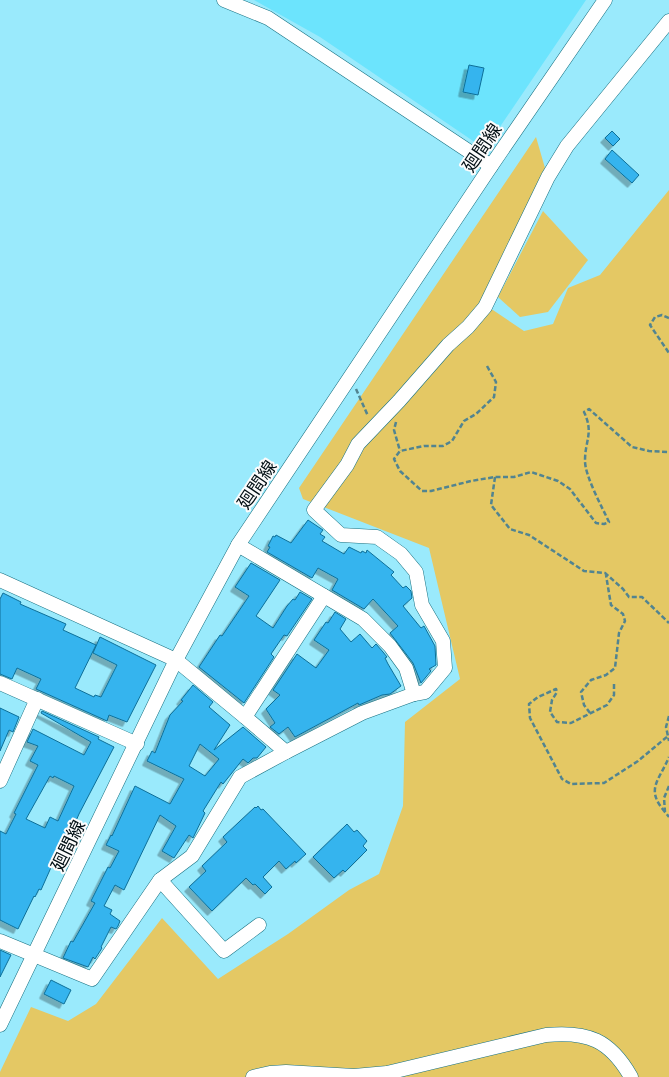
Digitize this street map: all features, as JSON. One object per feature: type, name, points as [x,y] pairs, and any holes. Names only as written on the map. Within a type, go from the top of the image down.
[{"type":"street","points":[[224,0],[268,18],[491,166]]},
{"type":"street","name":"廻間線","points":[[0,1025],[176,660],[238,545],[491,166],[605,0]]},
{"type":"street","points":[[0,941],[92,979],[160,880],[192,856],[240,777],[362,713],[414,694],[425,692],[445,668],[443,641],[422,605],[416,572],[401,554],[377,537],[340,535],[314,510],[346,465],[358,444],[400,401],[448,345],[468,327],[485,307],[548,177],[567,146],[669,21]]},
{"type":"street","points":[[238,545],[363,619],[390,646],[406,668],[414,694]]},
{"type":"street","points":[[0,580],[176,660],[286,752]]},
{"type":"street","points":[[245,716],[324,596]]},
{"type":"street","points":[[0,683],[136,744]]},
{"type":"street","points":[[0,780],[37,699]]},
{"type":"street","points":[[160,880],[224,951],[259,925]]},
{"type":"street","points":[[252,1077],[286,1072],[354,1076],[387,1073],[546,1035],[567,1033],[585,1036],[610,1049],[621,1060],[631,1077]]},
{"type":"path","points":[[669,318],[662,314],[655,317],[650,325],[669,354]]},
{"type":"path","points":[[488,366],[496,382],[494,397],[476,414],[464,421],[452,441],[443,446],[424,446],[400,451],[394,459],[400,471],[422,491],[431,491],[494,477],[514,477],[530,472],[558,481],[570,489],[596,523],[604,524],[608,522],[590,480],[585,462],[589,423],[584,412],[589,409],[632,447],[649,451],[669,452]]},
{"type":"path","points":[[347,382],[358,390],[373,429]]},
{"type":"path","points":[[400,401],[394,430],[400,451]]},
{"type":"path","points":[[494,477],[490,505],[510,529],[529,535],[584,571],[605,573],[623,588],[629,597],[642,597],[669,623]]},
{"type":"path","points":[[590,713],[584,706],[581,692],[592,680],[606,675],[615,668],[619,633],[625,621],[623,614],[610,605],[605,573]]},
{"type":"path","points":[[614,684],[614,695],[607,705],[571,723],[557,722],[550,712],[552,700],[558,692],[556,689],[538,697],[529,704],[530,718],[562,779],[571,784],[604,783],[638,761],[668,736]]},
{"type":"path","points":[[669,716],[666,727],[669,741]]},
{"type":"path","points":[[669,758],[654,788],[655,802],[669,816]]},
{"type":"path","points":[[665,812],[664,798],[669,786]]},
{"type":"shaded area","points":[[254,0],[586,0],[489,143],[479,145],[320,37]]},
{"type":"shaded area","points":[[536,137],[545,168],[481,302],[524,331],[553,324],[568,288],[600,275],[669,190],[669,1077],[0,1077],[0,1072],[31,1007],[68,1021],[96,1004],[162,918],[218,979],[288,934],[349,890],[379,874],[403,806],[405,722],[460,679],[429,548],[303,499],[299,488]]},
{"type":"shaded area","points":[[543,211],[588,260],[548,312],[520,317],[498,297]]},
{"type":"building","points":[[469,65],[484,68],[478,95],[463,92]]},
{"type":"building","points":[[612,131],[620,139],[613,146],[605,138]]},
{"type":"building","points":[[612,150],[639,175],[632,183],[605,159]]},
{"type":"building","points":[[308,520],[323,530],[320,534],[325,537],[322,541],[344,554],[349,547],[361,553],[362,551],[366,553],[367,550],[394,572],[391,575],[403,588],[406,586],[411,591],[412,598],[403,606],[421,628],[424,626],[435,646],[436,665],[429,669],[431,671],[421,683],[413,663],[390,633],[398,626],[373,599],[364,609],[332,590],[338,579],[318,568],[312,578],[267,552],[273,536],[275,537],[276,535],[291,543]]},
{"type":"building","points":[[251,563],[280,580],[256,616],[273,628],[287,606],[293,599],[295,600],[300,592],[312,599],[287,636],[284,635],[271,654],[274,657],[244,703],[199,667],[249,596],[235,587]]},
{"type":"building","points":[[3,593],[21,602],[20,604],[66,624],[63,630],[96,645],[75,688],[94,697],[95,695],[101,697],[117,665],[93,653],[100,637],[156,665],[127,722],[109,715],[107,721],[36,689],[41,679],[17,668],[12,679],[0,674],[0,599]]},
{"type":"building","points":[[335,612],[346,619],[340,629],[351,642],[360,634],[372,648],[376,644],[387,657],[385,658],[401,686],[390,694],[382,695],[359,705],[358,703],[295,737],[288,727],[279,734],[270,727],[275,723],[266,709],[280,695],[273,690],[297,654],[316,668],[329,650],[314,640]]},
{"type":"building","points":[[193,685],[213,702],[209,707],[230,725],[214,750],[243,727],[266,747],[257,758],[253,758],[248,763],[243,759],[223,784],[221,782],[203,811],[205,813],[193,838],[189,835],[174,858],[162,851],[176,826],[160,815],[124,890],[115,885],[104,906],[112,910],[110,914],[120,921],[116,929],[111,927],[102,948],[95,959],[93,957],[88,967],[63,958],[71,941],[73,942],[95,903],[91,901],[108,867],[110,868],[119,851],[106,845],[135,786],[170,804],[184,779],[147,761],[152,751],[155,753],[170,715],[183,701],[181,700]],"holes":[[[200,744],[219,759],[205,776],[189,766]]]},
{"type":"building","points":[[0,708],[19,717],[13,732],[9,730],[0,751]]},
{"type":"building","points":[[42,711],[99,737],[98,739],[114,747],[79,814],[65,846],[63,845],[53,863],[41,890],[39,889],[34,896],[18,929],[0,920],[0,831],[6,834],[16,814],[14,813],[38,765],[30,761],[38,746],[27,742],[33,729],[84,755],[91,742],[41,713]],"holes":[[[50,776],[53,778],[54,776],[74,786],[58,821],[50,817],[45,828],[26,819]]]},
{"type":"building","points":[[258,806],[306,854],[286,869],[279,861],[263,877],[272,887],[265,894],[246,878],[212,911],[189,887],[206,871],[202,866],[227,842],[223,837]]},
{"type":"building","points":[[347,824],[354,832],[357,830],[367,841],[363,846],[367,850],[345,872],[343,870],[334,878],[313,857]]},
{"type":"building","points":[[0,950],[11,955],[0,977]]},
{"type":"building","points":[[51,980],[71,990],[64,1004],[44,994]]}]
